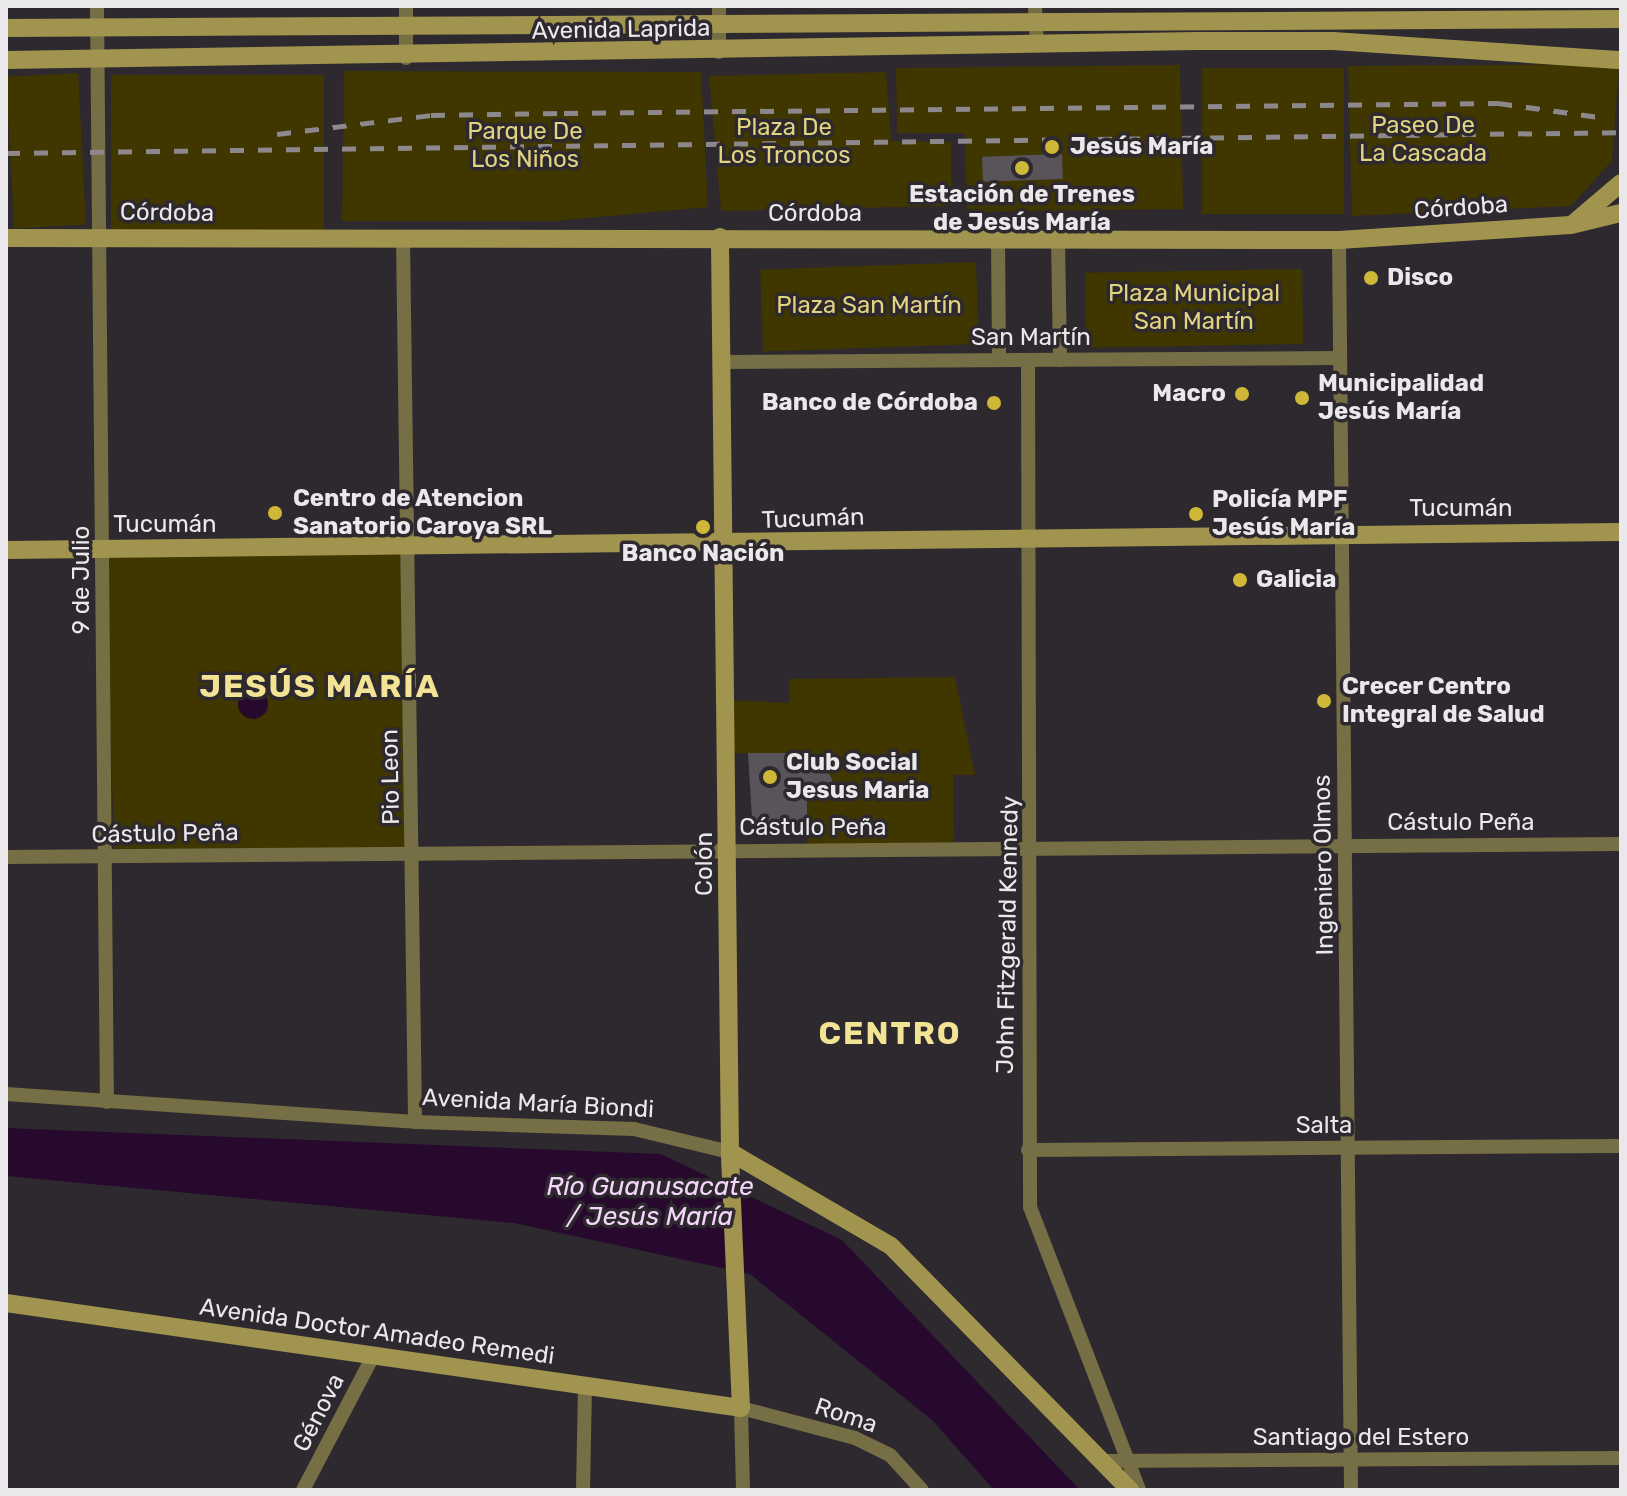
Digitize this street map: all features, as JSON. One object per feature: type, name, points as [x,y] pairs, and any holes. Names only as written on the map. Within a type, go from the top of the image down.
[{"type":"street","name":"9 de Julio","points":[[97,6],[107,1102]]},
{"type":"street","points":[[406,6],[406,58]]},
{"type":"street","points":[[1036,13],[1037,43]]},
{"type":"street","name":"Avenida Laprida","points":[[6,28],[406,26],[719,14],[1334,13],[1621,19]]},
{"type":"street","points":[[1333,41],[1334,13]]},
{"type":"street","points":[[719,14],[719,52]]},
{"type":"street","name":"Avenida Laprida","points":[[6,60],[406,58],[1037,43],[1333,41],[1621,60]]},
{"type":"street","points":[[1571,225],[1621,183]]},
{"type":"street","name":"Córdoba","points":[[6,238],[720,237],[998,242],[1339,240],[1571,225],[1621,213]]},
{"type":"street","name":"Colón","points":[[720,237],[726,545],[730,1152],[743,1490]]},
{"type":"street","name":"Pio Leon","points":[[403,238],[415,852],[415,1122]]},
{"type":"street","name":"Ingeniero Olmos","points":[[1339,240],[1351,1490]]},
{"type":"street","points":[[1058,241],[1060,360]]},
{"type":"street","points":[[998,242],[999,360]]},
{"type":"street","name":"San Martín","points":[[722,362],[1340,358]]},
{"type":"street","name":"John Fitzgerald Kennedy","points":[[1028,360],[1033,848],[1028,1150],[1036,1234],[1132,1461],[1139,1490]]},
{"type":"street","name":"Tucumán","points":[[6,550],[726,545],[1032,536],[1621,532]]},
{"type":"street","name":"Cástulo Peña","points":[[6,857],[1621,844]]},
{"type":"street","name":"Avenida María Biondi","points":[[6,1094],[415,1122],[634,1129],[730,1152],[891,1246],[1130,1490]]},
{"type":"street","name":"Salta","points":[[1028,1150],[1621,1146]]},
{"type":"street","name":"Avenida Doctor Amadeo Remedi","points":[[6,1303],[741,1408]]},
{"type":"street","name":"Génova","points":[[303,1490],[373,1356]]},
{"type":"street","points":[[583,1490],[585,1386]]},
{"type":"street","name":"Roma","points":[[741,1408],[855,1438],[890,1455],[922,1490]]},
{"type":"street","name":"Santiago del Estero","points":[[1100,1461],[1621,1458]]},
{"type":"green space","name":"Paseo De La Cascada","points":[[1619,64],[1612,161],[1571,206],[1352,216],[1348,66]]},
{"type":"green space","points":[[1180,65],[1183,209],[967,212],[965,133],[897,133],[896,68]]},
{"type":"green space","points":[[1202,68],[1344,68],[1344,214],[1202,214]]},
{"type":"green space","name":"Parque De Los Niños","points":[[344,71],[701,72],[708,207],[554,221],[342,221]]},
{"type":"green space","name":"Plaza De Los Troncos","points":[[886,72],[891,141],[951,142],[951,206],[721,211],[709,76]]},
{"type":"green space","points":[[78,73],[86,225],[14,229],[6,77]]},
{"type":"green space","points":[[111,75],[324,75],[324,230],[111,230]]},
{"type":"green space","name":"Plaza San Martín","points":[[976,262],[979,344],[763,351],[760,270]]},
{"type":"green space","name":"Plaza Municipal San Martín","points":[[1302,269],[1303,344],[1086,348],[1085,273]]},
{"type":"green space","points":[[407,547],[418,852],[115,862],[104,558]]},
{"type":"green space","points":[[955,677],[975,775],[953,775],[954,849],[807,850],[807,803],[793,803],[793,754],[727,753],[727,700],[789,703],[789,679]]},
{"type":"water","points":[[253,689],[259,690],[267,698],[267,710],[259,718],[253,719],[247,718],[239,710],[238,704],[239,698],[247,690]]},
{"type":"water","name":"Río Guanusacate / Jesús María","points":[[6,1128],[661,1154],[842,1240],[1080,1490],[994,1490],[932,1420],[750,1274],[514,1223],[6,1176]]},
{"type":"building","name":"Estación de Trenes de Jesús María","points":[[1062,154],[1063,179],[983,182],[982,157]]},
{"type":"building","name":"Club Social Jesus Maria","points":[[834,750],[827,769],[835,786],[807,787],[807,835],[753,834],[748,753],[793,753],[793,766]]},
{"type":"railway","points":[[277,134],[431,115],[564,113],[1498,103],[1599,117]]},
{"type":"railway","points":[[6,153],[1621,132]]},
{"type":"place","name":"Jesús María","points":[[1052,147]]},
{"type":"place","name":"Estación de Trenes de Jesús María","points":[[1022,168]]},
{"type":"place","name":"Disco","points":[[1371,278]]},
{"type":"place","name":"Macro","points":[[1242,394]]},
{"type":"place","name":"Municipalidad Jesús María","points":[[1302,398]]},
{"type":"place","name":"Banco de Córdoba","points":[[994,403]]},
{"type":"place","name":"Centro de Atencion Sanatorio Caroya SRL","points":[[275,513]]},
{"type":"place","name":"Policía MPF Jesús María","points":[[1196,514]]},
{"type":"place","name":"Banco Nación","points":[[703,527]]},
{"type":"place","name":"Galicia","points":[[1240,580]]},
{"type":"place","name":"Crecer Centro Integral de Salud","points":[[1324,701]]},
{"type":"place","name":"Club Social Jesus Maria","points":[[770,777]]},
{"type":"district","name":"JESÚS MARÍA","points":[[320,686]]},
{"type":"district","name":"CENTRO","points":[[890,1033]]}]
